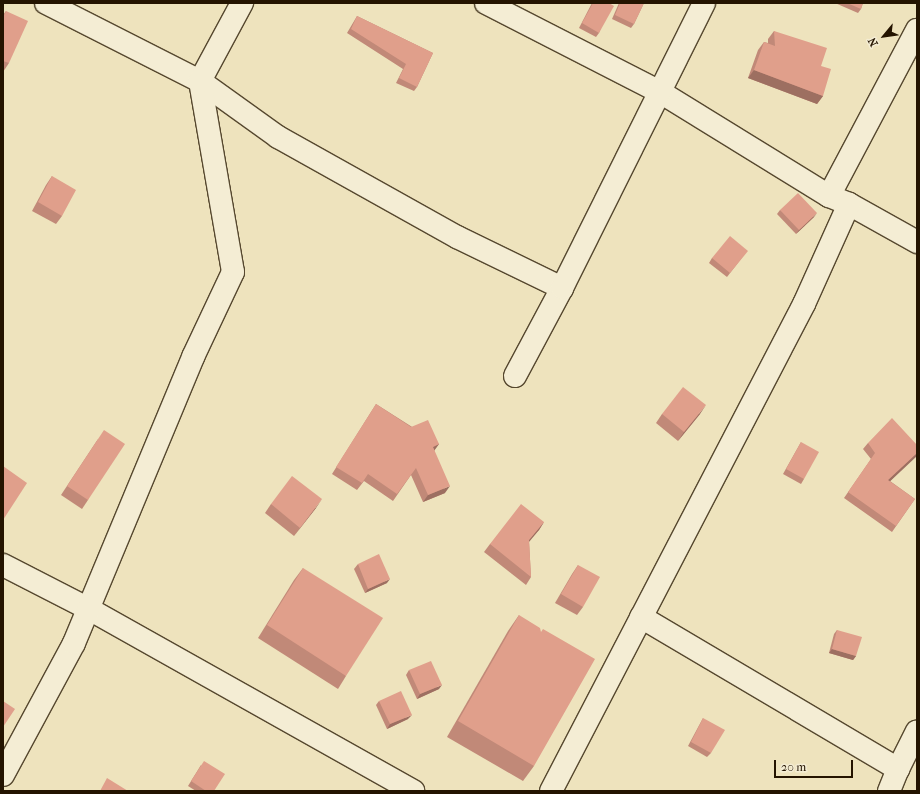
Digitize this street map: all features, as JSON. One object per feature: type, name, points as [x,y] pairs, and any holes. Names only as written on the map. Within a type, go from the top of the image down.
[{"type":"street","points":[[46,3],[200,81],[278,137],[457,237],[562,288]]},
{"type":"street","points":[[3,775],[74,643],[193,357],[233,272],[200,81],[242,3]]},
{"type":"street","points":[[486,3],[660,92],[829,196],[848,204],[917,242]]},
{"type":"street","points":[[514,376],[562,288],[704,3]]},
{"type":"street","points":[[829,196],[917,30]]},
{"type":"street","points":[[551,791],[804,304],[848,204]]},
{"type":"street","points":[[3,565],[88,609],[413,791]]},
{"type":"street","points":[[641,617],[898,769]]},
{"type":"street","points":[[889,791],[917,731]]},
{"type":"building","points":[[593,3],[609,3],[614,6],[599,33],[582,23]]},
{"type":"building","points":[[620,3],[644,3],[634,24],[615,15]]},
{"type":"building","points":[[847,3],[863,3],[861,9]]},
{"type":"building","points":[[6,11],[28,21],[9,63],[3,61],[3,17]]},
{"type":"building","points":[[357,16],[433,53],[417,87],[399,78],[406,64],[351,29]]},
{"type":"building","points":[[774,31],[827,48],[821,66],[831,69],[823,96],[754,70],[764,42],[775,46]]},
{"type":"building","points":[[52,176],[76,190],[62,216],[38,202]]},
{"type":"building","points":[[798,193],[817,213],[799,230],[780,210]]},
{"type":"building","points":[[730,236],[748,251],[730,273],[712,258]]},
{"type":"building","points":[[683,387],[706,405],[684,432],[662,414]]},
{"type":"building","points":[[376,404],[411,427],[428,420],[439,444],[433,447],[450,486],[428,495],[416,468],[397,494],[368,474],[362,483],[336,467]]},
{"type":"building","points":[[892,418],[917,445],[917,453],[888,480],[915,499],[896,526],[848,492],[875,453],[868,443]]},
{"type":"building","points":[[104,430],[125,444],[88,500],[67,486]]},
{"type":"building","points":[[801,442],[819,452],[804,479],[786,469]]},
{"type":"building","points":[[3,466],[27,483],[3,520]]},
{"type":"building","points":[[292,476],[322,499],[300,528],[271,504]]},
{"type":"building","points":[[521,504],[544,522],[529,540],[531,577],[490,544]]},
{"type":"building","points":[[379,554],[390,579],[368,589],[358,564]]},
{"type":"building","points":[[578,565],[600,577],[583,607],[561,594]]},
{"type":"building","points":[[303,568],[383,618],[346,676],[267,625]]},
{"type":"building","points":[[519,615],[540,628],[541,632],[543,629],[595,659],[534,766],[458,721]]},
{"type":"building","points":[[837,630],[862,637],[856,656],[832,649]]},
{"type":"building","points":[[431,661],[442,685],[420,694],[409,670]]},
{"type":"building","points":[[401,691],[412,715],[390,724],[379,701]]},
{"type":"building","points":[[3,701],[15,709],[3,727]]},
{"type":"building","points":[[703,718],[725,730],[711,753],[691,742]]},
{"type":"building","points":[[204,761],[225,774],[214,791],[206,791],[191,781]]},
{"type":"building","points":[[107,778],[128,791],[100,791]]}]
